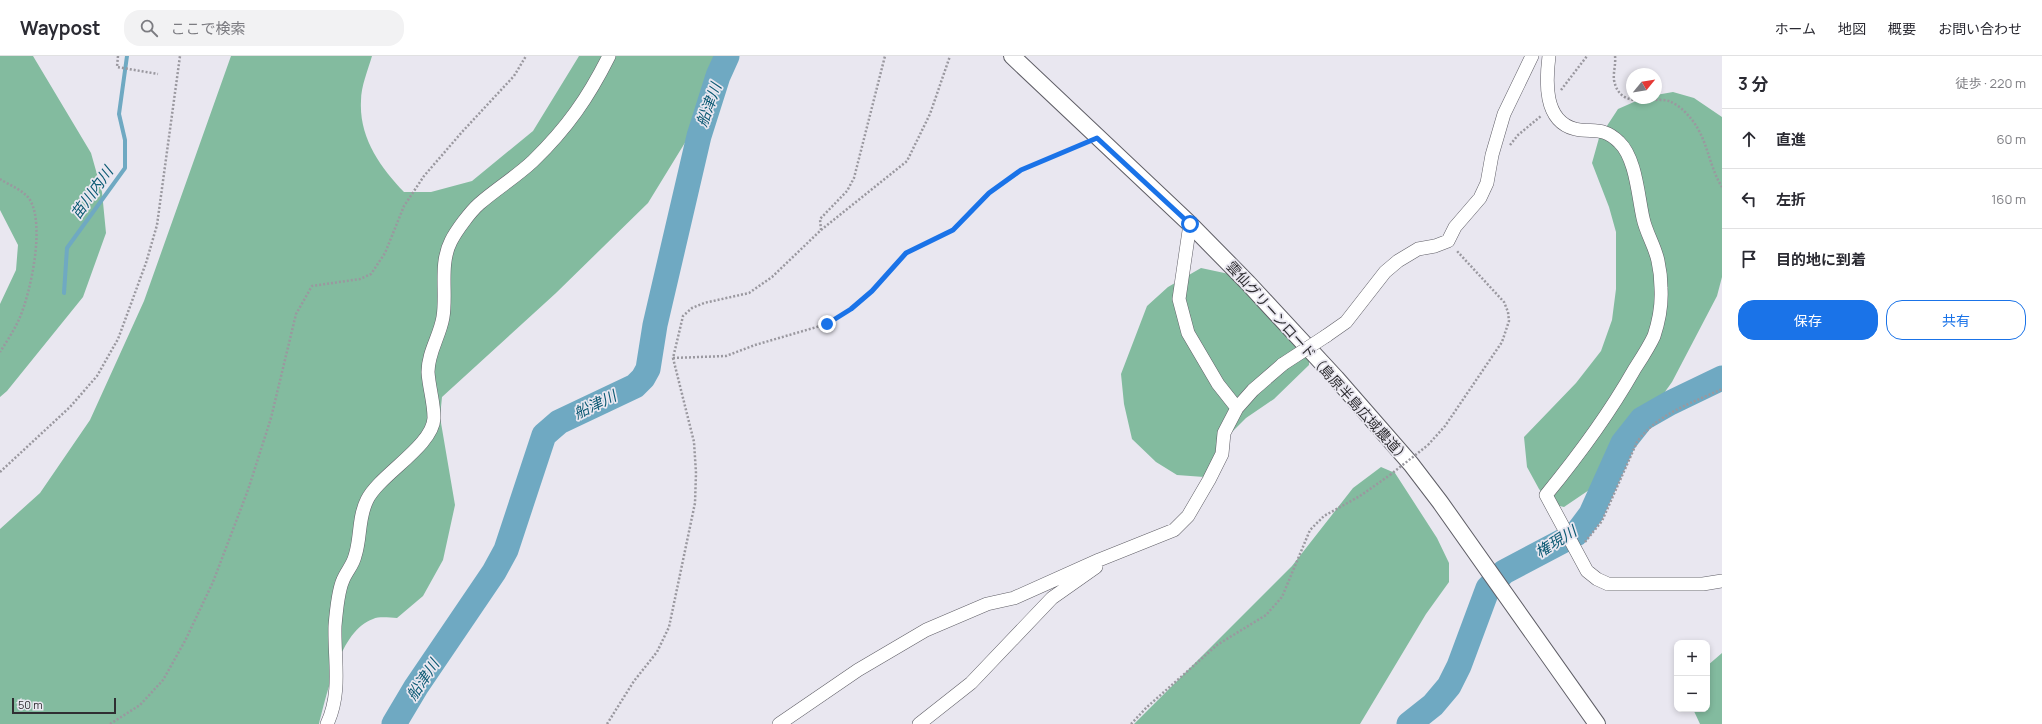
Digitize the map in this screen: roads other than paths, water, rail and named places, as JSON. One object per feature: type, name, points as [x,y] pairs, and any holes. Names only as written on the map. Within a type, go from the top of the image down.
[{"type":"street","points":[[327,724],[337,688],[335,674],[337,662],[335,625],[342,582],[356,556],[360,517],[367,498],[425,438],[434,419],[432,405],[434,400],[428,373],[430,351],[443,320],[445,303],[445,263],[450,242],[477,205],[508,183],[533,161],[564,128],[591,92],[609,56]]},
{"type":"street","name":"雲仙グリーンロード（島原半島広域農道）","points":[[1012,56],[1097,138],[1190,224],[1248,283],[1336,378],[1411,464],[1440,502],[1597,724]]},
{"type":"street","points":[[779,724],[858,670],[926,630],[987,604],[1014,598],[1099,560],[1174,530],[1188,516],[1222,454],[1224,433],[1237,408],[1253,390],[1283,364],[1346,322],[1385,272],[1398,261],[1418,249],[1435,246],[1448,241],[1455,227],[1482,193],[1487,183],[1492,155],[1504,114],[1532,56]]},
{"type":"street","points":[[1550,56],[1546,78],[1547,92],[1550,105],[1558,117],[1566,125],[1575,129],[1608,132],[1621,142],[1631,159],[1645,227],[1658,260],[1661,289],[1660,312],[1654,336],[1620,395],[1570,466],[1546,496],[1587,570],[1597,579],[1608,584],[1703,584],[1722,581]]},
{"type":"street","points":[[1190,224],[1180,299],[1188,333],[1218,384],[1237,408]]},
{"type":"street","points":[[919,724],[971,683],[1052,598],[1095,568],[1099,560]]},
{"type":"waterway","name":"苗川内川","points":[[64,293],[67,248],[125,168],[125,140],[119,114],[127,56]]},
{"type":"waterway","name":"船津川","points":[[394,724],[416,687],[494,572],[506,550],[544,435],[559,422],[635,386],[643,378],[648,369],[655,325],[699,136],[718,76],[727,56]]},
{"type":"waterway","name":"権現川","points":[[1409,724],[1433,705],[1449,686],[1459,666],[1488,588],[1504,572],[1576,534],[1591,514],[1623,443],[1642,419],[1670,403],[1722,378]]}]
